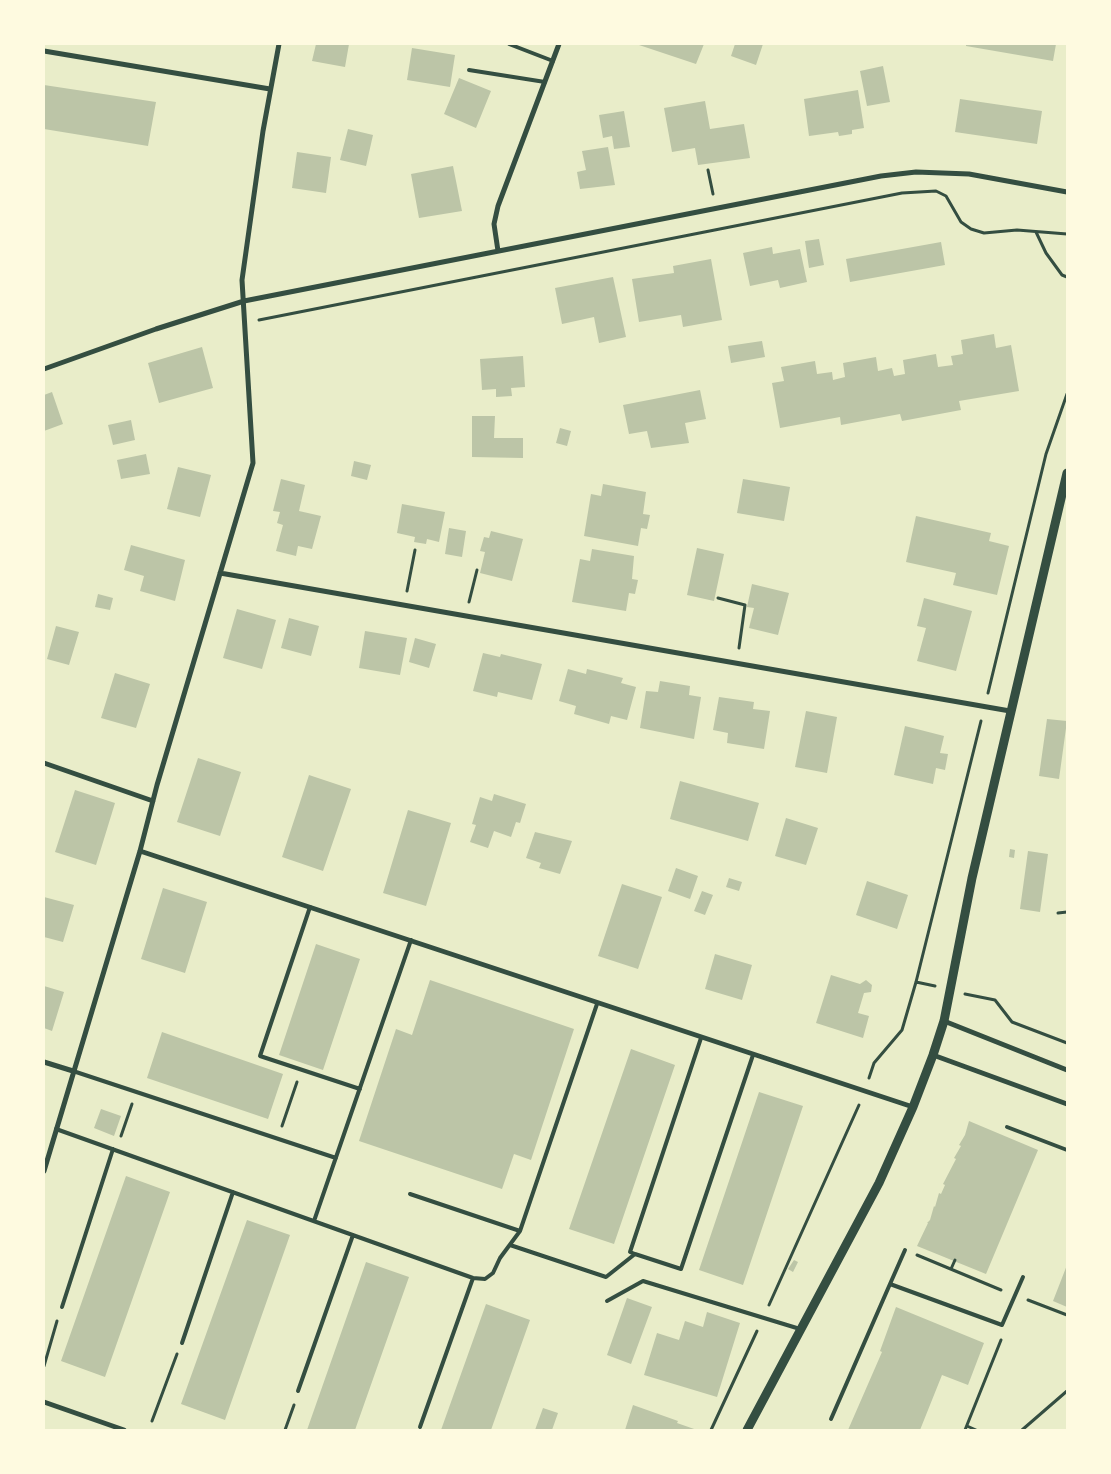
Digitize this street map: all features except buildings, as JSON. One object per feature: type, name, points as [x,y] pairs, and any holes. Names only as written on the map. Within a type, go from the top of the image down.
[{"type":"street","points":[[44,1171],[253,463],[242,280],[270,89],[279,44]]},
{"type":"street","points":[[498,251],[494,224],[498,206],[559,44]]},
{"type":"street","points":[[44,50],[270,89]]},
{"type":"street","points":[[44,369],[156,329],[244,302],[890,175],[944,172],[969,174],[1067,192]]},
{"type":"street","points":[[747,1430],[857,1226],[913,1107],[933,1055],[944,1021],[972,878],[1067,473]]},
{"type":"street","points":[[220,573],[985,705],[1010,711]]},
{"type":"street","points":[[44,763],[153,801]]},
{"type":"street","points":[[140,851],[411,940],[597,1004],[913,1107]]},
{"type":"street","points":[[944,1021],[1067,1070]]},
{"type":"street","points":[[933,1055],[1067,1104]]},
{"type":"street","points":[[44,1062],[73,1071]]},
{"type":"street","points":[[44,1402],[124,1430]]},
{"type":"lane","points":[[509,44],[553,61]]},
{"type":"lane","points":[[469,70],[545,82]]},
{"type":"lane","points":[[310,907],[260,1056],[360,1089]]},
{"type":"lane","points":[[314,1221],[411,940]]},
{"type":"lane","points":[[56,1129],[473,1278],[485,1279],[493,1273],[520,1231],[597,1004]]},
{"type":"lane","points":[[701,1038],[630,1252],[635,1254],[681,1269],[753,1055]]},
{"type":"lane","points":[[73,1071],[336,1158]]},
{"type":"lane","points":[[1007,1127],[1067,1150]]},
{"type":"lane","points":[[62,1307],[115,1150]]},
{"type":"lane","points":[[182,1343],[233,1192]]},
{"type":"lane","points":[[410,1194],[520,1231]]},
{"type":"lane","points":[[298,1391],[353,1236]]},
{"type":"lane","points":[[510,1245],[606,1277],[635,1254]]},
{"type":"lane","points":[[831,1419],[904,1250]]},
{"type":"lane","points":[[890,1284],[1002,1325],[1023,1277]]},
{"type":"lane","points":[[420,1427],[473,1278]]},
{"type":"lane","points":[[607,1301],[643,1281],[800,1329]]},
{"type":"path","points":[[708,170],[713,194]]},
{"type":"path","points":[[245,322],[902,193],[936,191],[946,196],[961,222],[971,229],[984,233],[1017,230],[1067,234]]},
{"type":"path","points":[[1036,232],[1046,253],[1062,275],[1067,277]]},
{"type":"path","points":[[711,1430],[856,1115],[874,1063],[902,1030],[916,982],[1046,454],[1067,394]]},
{"type":"path","points":[[406,594],[414,550]]},
{"type":"path","points":[[468,605],[477,570]]},
{"type":"path","points":[[718,598],[745,605],[739,652]]},
{"type":"path","points":[[1058,913],[1067,912]]},
{"type":"path","points":[[983,998],[995,1000],[1012,1022],[1067,1043]]},
{"type":"path","points":[[278,1139],[301,1070]]},
{"type":"path","points":[[115,1150],[136,1092]]},
{"type":"path","points":[[904,1250],[1067,1315]]},
{"type":"path","points":[[951,1269],[955,1260]]},
{"type":"path","points":[[44,1366],[62,1307]]},
{"type":"path","points":[[976,1430],[966,1428],[1001,1341],[1002,1325]]},
{"type":"path","points":[[152,1422],[182,1343]]},
{"type":"path","points":[[285,1430],[298,1391]]},
{"type":"path","points":[[1022,1430],[1067,1391]]}]
